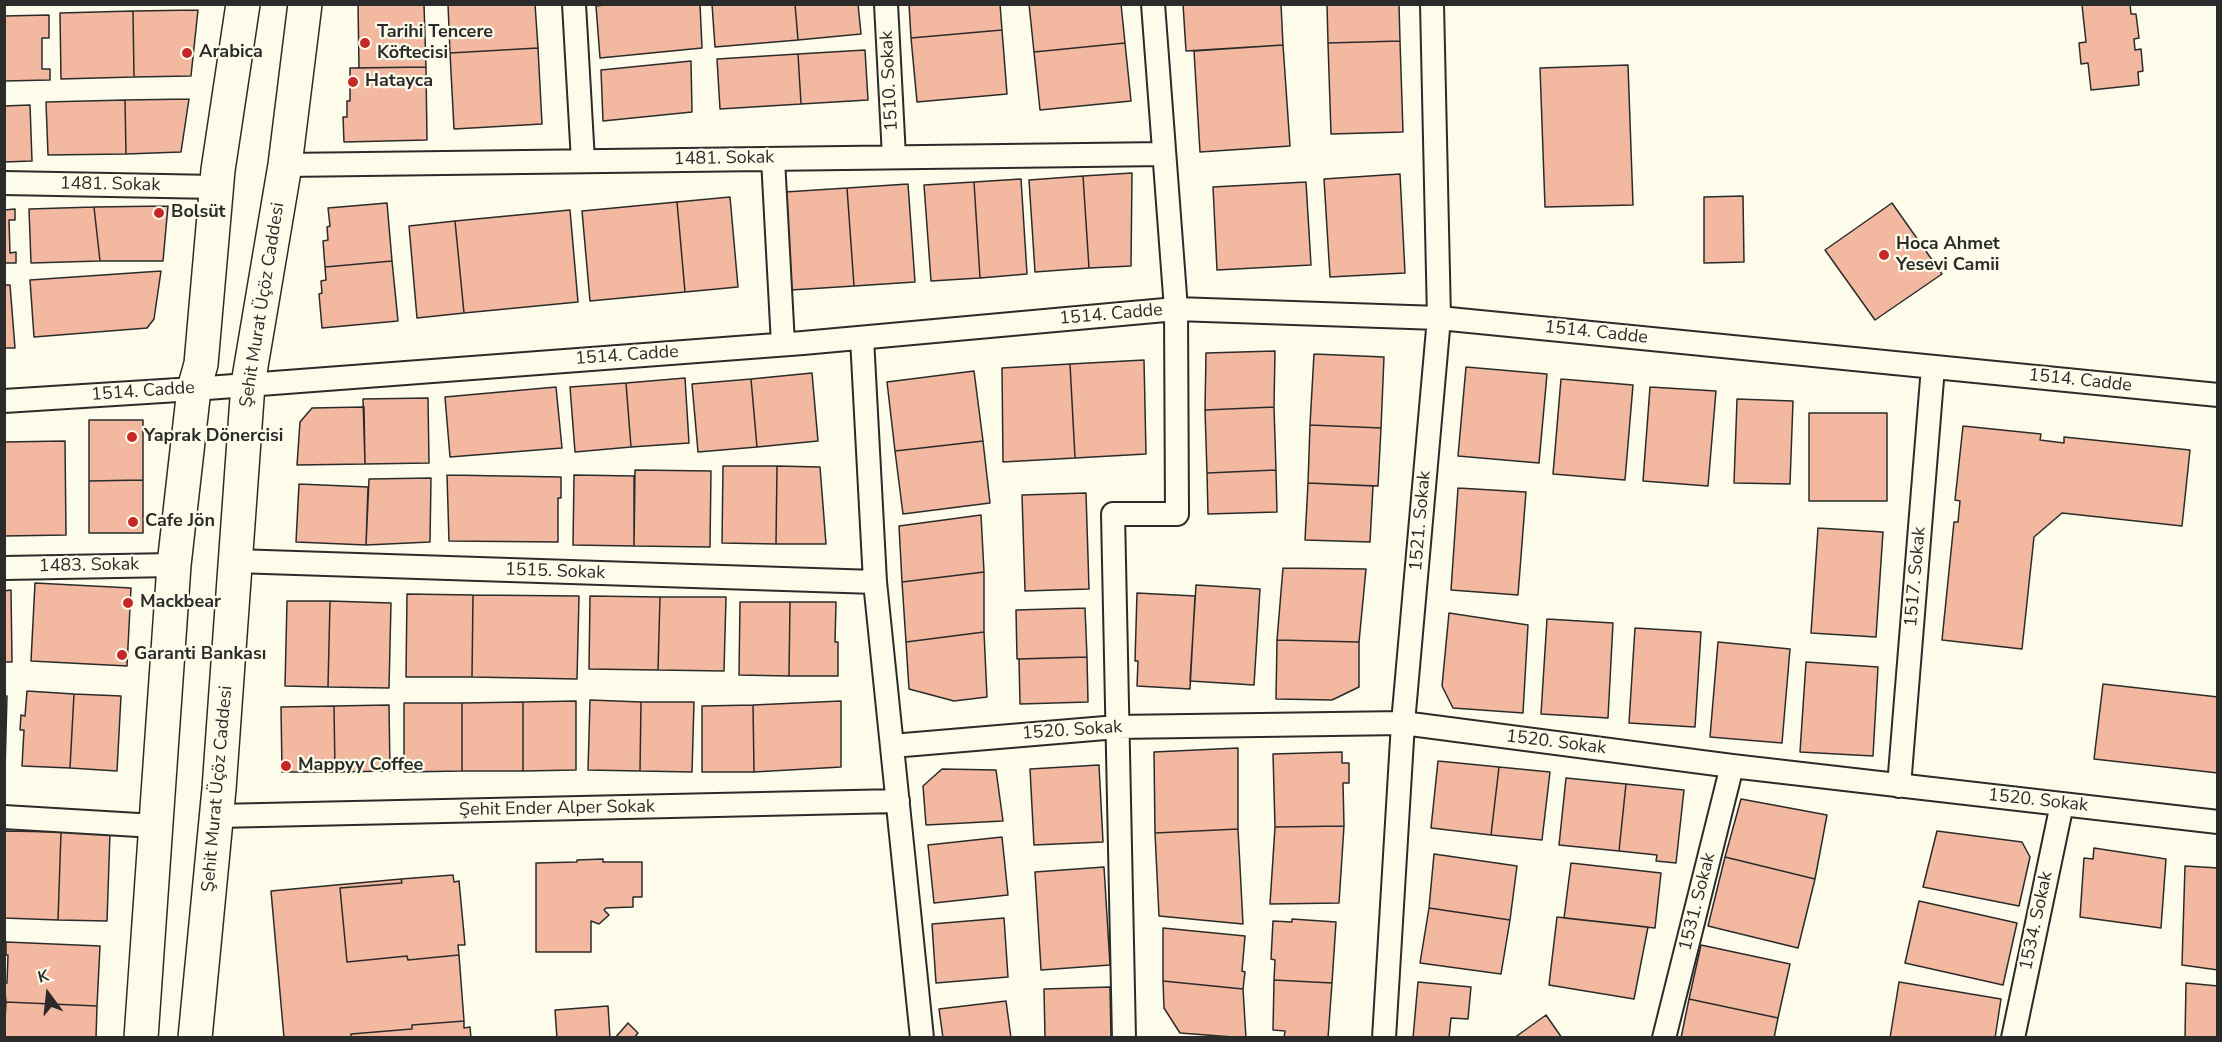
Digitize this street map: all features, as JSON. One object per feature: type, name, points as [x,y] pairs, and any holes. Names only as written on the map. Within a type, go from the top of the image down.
[{"type":"main road","points":[[141,1038],[174,565],[194,389],[201,364],[216,187],[243,4]]},
{"type":"main road","name":"Şehit Murat Üçöz Caddesi","points":[[195,1038],[217,816],[248,384],[285,165],[305,4]]},
{"type":"street","points":[[574,4],[583,161]]},
{"type":"street","name":"1510. Sokak","points":[[886,4],[894,157]]},
{"type":"street","points":[[1124,1038],[1113,514],[1178,514],[1176,309],[1153,4]]},
{"type":"street","name":"1521. Sokak","points":[[1384,1038],[1403,723],[1439,318],[1432,4]]},
{"type":"street","name":"1481. Sokak","points":[[285,165],[1164,154]]},
{"type":"street","points":[[773,159],[783,344]]},
{"type":"street","name":"1481. Sokak","points":[[4,183],[216,187]]},
{"type":"street","name":"1514. Cadde","points":[[4,401],[194,389],[862,338],[1176,309],[1439,318],[2217,395]]},
{"type":"street","points":[[862,338],[875,582],[922,1038]]},
{"type":"street","name":"1517. Sokak","points":[[1899,786],[1933,368]]},
{"type":"street","name":"1515. Sokak","points":[[235,561],[875,582]]},
{"type":"street","name":"1483. Sokak","points":[[4,568],[174,565]]},
{"type":"street","name":"1520. Sokak","points":[[892,746],[1117,727],[1403,723],[1732,766],[2217,822]]},
{"type":"street","name":"1531. Sokak","points":[[1664,1038],[1732,766]]},
{"type":"street","name":"Şehit Ender Alper Sokak","points":[[217,816],[897,801]]},
{"type":"street","name":"1534. Sokak","points":[[2013,1038],[2062,804]]},
{"type":"street","points":[[4,817],[155,826]]},
{"type":"building","points":[[358,4],[424,4],[426,67],[359,68]]},
{"type":"building","points":[[448,4],[535,4],[538,48],[450,53]]},
{"type":"building","points":[[700,4],[702,48],[600,58],[596,6]]},
{"type":"building","points":[[712,4],[795,4],[798,40],[715,47]]},
{"type":"building","points":[[795,4],[858,4],[861,34],[798,40]]},
{"type":"building","points":[[909,4],[1000,4],[1002,30],[911,38]]},
{"type":"building","points":[[1029,4],[1121,4],[1125,43],[1034,52]]},
{"type":"building","points":[[1183,4],[1281,4],[1283,45],[1186,51]]},
{"type":"building","points":[[1327,4],[1399,4],[1400,41],[1328,43]]},
{"type":"building","points":[[2130,4],[2131,14],[2136,14],[2139,38],[2134,39],[2135,50],[2141,49],[2143,71],[2138,72],[2139,85],[2091,90],[2088,63],[2081,64],[2079,43],[2086,42],[2082,5]]},
{"type":"building","points":[[198,10],[191,76],[134,77],[133,11]]},
{"type":"building","points":[[133,11],[134,77],[61,79],[60,13]]},
{"type":"building","points":[[49,15],[49,38],[42,38],[42,69],[50,69],[50,80],[4,81],[4,16]]},
{"type":"building","points":[[1002,30],[1007,94],[917,102],[911,38]]},
{"type":"building","points":[[1400,41],[1403,132],[1331,134],[1328,43]]},
{"type":"building","points":[[1125,43],[1131,101],[1040,110],[1034,52]]},
{"type":"building","points":[[1283,45],[1290,146],[1200,152],[1194,51]]},
{"type":"building","points":[[538,48],[542,124],[454,129],[450,53]]},
{"type":"building","points":[[865,50],[868,100],[801,104],[798,54]]},
{"type":"building","points":[[798,54],[801,104],[720,109],[717,59]]},
{"type":"building","points":[[691,61],[692,112],[603,121],[601,70]]},
{"type":"building","points":[[1628,65],[1633,205],[1545,207],[1540,68]]},
{"type":"building","points":[[426,67],[427,140],[344,142],[343,117],[347,117],[347,101],[350,101],[350,68]]},
{"type":"building","points":[[189,99],[181,152],[126,154],[125,100]]},
{"type":"building","points":[[125,100],[126,154],[48,155],[46,102]]},
{"type":"building","points":[[30,105],[32,161],[4,162],[4,106]]},
{"type":"building","points":[[1132,173],[1131,266],[1089,268],[1083,176]]},
{"type":"building","points":[[1400,174],[1405,273],[1330,277],[1324,179]]},
{"type":"building","points":[[1083,176],[1089,268],[1035,272],[1029,180]]},
{"type":"building","points":[[1021,179],[1027,274],[980,278],[974,182]]},
{"type":"building","points":[[974,182],[980,278],[931,281],[924,185]]},
{"type":"building","points":[[1306,182],[1311,265],[1217,270],[1213,187]]},
{"type":"building","points":[[908,184],[915,282],[854,286],[847,188]]},
{"type":"building","points":[[847,188],[854,286],[791,290],[785,192]]},
{"type":"building","points":[[1743,196],[1744,262],[1704,263],[1704,197]]},
{"type":"building","points":[[730,197],[738,287],[685,292],[677,202]]},
{"type":"building","points":[[677,202],[685,292],[590,301],[582,211]]},
{"type":"building","points":[[387,203],[392,261],[325,267],[323,241],[328,240],[327,227],[330,226],[328,208]]},
{"type":"building","points":[[1892,203],[1942,274],[1875,320],[1825,250]]},
{"type":"building","points":[[168,206],[163,261],[100,261],[94,207]]},
{"type":"building","points":[[94,207],[100,261],[31,263],[29,209]]},
{"type":"building","points":[[15,209],[15,220],[9,220],[10,253],[16,252],[16,263],[4,263],[4,210]]},
{"type":"building","points":[[570,210],[578,302],[464,313],[455,221]]},
{"type":"building","points":[[455,221],[464,313],[417,318],[409,226]]},
{"type":"building","points":[[392,261],[398,321],[322,328],[319,294],[322,293],[321,281],[326,280],[325,267]]},
{"type":"building","points":[[161,271],[154,319],[147,328],[34,337],[30,280]]},
{"type":"building","points":[[4,285],[10,285],[15,348],[4,348]]},
{"type":"building","points":[[1275,351],[1274,407],[1205,410],[1206,353]]},
{"type":"building","points":[[1314,354],[1384,357],[1381,428],[1310,425]]},
{"type":"building","points":[[1144,360],[1146,454],[1075,458],[1070,364]]},
{"type":"building","points":[[1070,364],[1075,458],[1003,462],[1002,368]]},
{"type":"building","points":[[1466,367],[1547,374],[1539,463],[1458,456]]},
{"type":"building","points":[[974,371],[983,441],[895,451],[887,382]]},
{"type":"building","points":[[812,373],[818,441],[757,447],[751,379]]},
{"type":"building","points":[[685,378],[689,443],[631,447],[626,383]]},
{"type":"building","points":[[751,379],[757,447],[698,452],[692,384]]},
{"type":"building","points":[[1561,379],[1633,385],[1625,480],[1553,474]]},
{"type":"building","points":[[626,383],[631,447],[575,452],[570,387]]},
{"type":"building","points":[[556,387],[562,448],[450,457],[445,397]]},
{"type":"building","points":[[1650,387],[1716,391],[1708,486],[1643,481]]},
{"type":"building","points":[[428,398],[429,463],[365,464],[363,399]]},
{"type":"building","points":[[1737,399],[1793,401],[1790,484],[1734,483]]},
{"type":"building","points":[[364,407],[365,464],[297,465],[300,422],[312,408]]},
{"type":"building","points":[[1274,407],[1276,470],[1207,473],[1205,410]]},
{"type":"building","points":[[1809,413],[1887,413],[1887,501],[1809,501]]},
{"type":"building","points":[[89,420],[143,420],[143,480],[89,481]]},
{"type":"building","points":[[1310,425],[1381,428],[1378,486],[1308,483]]},
{"type":"building","points":[[1963,426],[2041,434],[2040,440],[2064,443],[2064,437],[2190,450],[2182,526],[2062,513],[2034,537],[2022,649],[1942,640],[1954,522],[1958,522],[1960,501],[1955,500]]},
{"type":"building","points":[[65,441],[66,535],[4,536],[4,442]]},
{"type":"building","points":[[983,441],[990,503],[903,514],[895,451]]},
{"type":"building","points":[[723,466],[777,466],[776,544],[722,543]]},
{"type":"building","points":[[777,466],[820,467],[826,544],[776,544]]},
{"type":"building","points":[[635,470],[711,471],[710,547],[634,546]]},
{"type":"building","points":[[1276,470],[1277,512],[1208,514],[1207,473]]},
{"type":"building","points":[[447,475],[561,477],[561,498],[558,498],[558,542],[449,541]]},
{"type":"building","points":[[574,475],[634,476],[634,546],[573,545]]},
{"type":"building","points":[[431,478],[430,542],[366,545],[369,479]]},
{"type":"building","points":[[143,480],[143,533],[89,533],[89,481]]},
{"type":"building","points":[[1308,483],[1373,486],[1370,542],[1305,540]]},
{"type":"building","points":[[299,484],[368,487],[366,545],[296,542]]},
{"type":"building","points":[[1458,488],[1526,492],[1518,595],[1451,590]]},
{"type":"building","points":[[1086,493],[1089,589],[1025,591],[1022,495]]},
{"type":"building","points":[[981,515],[984,572],[902,582],[899,526]]},
{"type":"building","points":[[1818,528],[1883,532],[1876,637],[1811,633]]},
{"type":"building","points":[[1283,568],[1366,569],[1359,642],[1277,640]]},
{"type":"building","points":[[984,572],[984,632],[906,642],[902,582]]},
{"type":"building","points":[[35,583],[131,588],[127,666],[31,661]]},
{"type":"building","points":[[1196,585],[1260,589],[1254,685],[1190,681]]},
{"type":"building","points":[[11,590],[12,662],[4,662],[4,591]]},
{"type":"building","points":[[1137,593],[1195,596],[1190,689],[1137,686],[1138,661],[1135,661]]},
{"type":"building","points":[[407,594],[473,595],[472,677],[406,677]]},
{"type":"building","points":[[473,595],[579,596],[577,679],[472,677]]},
{"type":"building","points":[[590,596],[660,597],[658,670],[589,669]]},
{"type":"building","points":[[660,597],[726,597],[724,671],[658,670]]},
{"type":"building","points":[[287,601],[330,601],[328,687],[285,686]]},
{"type":"building","points":[[330,601],[391,603],[389,688],[328,687]]},
{"type":"building","points":[[740,602],[790,602],[789,676],[739,675]]},
{"type":"building","points":[[790,602],[836,602],[835,642],[838,642],[838,676],[789,676]]},
{"type":"building","points":[[1085,608],[1087,657],[1017,659],[1016,610]]},
{"type":"building","points":[[1449,613],[1528,625],[1523,713],[1453,708],[1442,686]]},
{"type":"building","points":[[1547,619],[1613,623],[1608,718],[1541,714]]},
{"type":"building","points":[[1635,628],[1701,632],[1695,727],[1629,723]]},
{"type":"building","points":[[984,632],[987,697],[954,701],[909,689],[906,642]]},
{"type":"building","points":[[1277,640],[1359,642],[1359,687],[1332,700],[1276,699]]},
{"type":"building","points":[[1718,642],[1790,649],[1782,743],[1710,737]]},
{"type":"building","points":[[1087,657],[1088,702],[1020,704],[1019,659]]},
{"type":"building","points":[[1806,662],[1878,667],[1873,756],[1800,752]]},
{"type":"building","points":[[2103,684],[2218,697],[2218,773],[2094,759]]},
{"type":"building","points":[[27,691],[74,694],[70,768],[22,766],[24,730],[20,730],[21,715],[25,716]]},
{"type":"building","points":[[74,694],[121,696],[117,771],[70,768]]},
{"type":"building","points":[[4,696],[7,696],[5,770],[4,770]]},
{"type":"building","points":[[590,700],[641,702],[640,771],[588,770]]},
{"type":"building","points":[[576,701],[576,770],[523,771],[523,702]]},
{"type":"building","points":[[841,701],[841,767],[754,772],[753,705]]},
{"type":"building","points":[[523,702],[523,771],[462,771],[462,703]]},
{"type":"building","points":[[641,702],[694,702],[692,772],[640,771]]},
{"type":"building","points":[[404,703],[462,703],[462,771],[404,772]]},
{"type":"building","points":[[389,705],[390,771],[335,772],[334,706]]},
{"type":"building","points":[[753,705],[754,772],[702,772],[702,706]]},
{"type":"building","points":[[334,706],[335,772],[282,772],[281,707]]},
{"type":"building","points":[[1238,748],[1238,829],[1155,833],[1154,752]]},
{"type":"building","points":[[1342,752],[1342,763],[1349,763],[1349,783],[1343,783],[1344,826],[1275,827],[1273,754]]},
{"type":"building","points":[[1438,761],[1499,767],[1491,835],[1431,828]]},
{"type":"building","points":[[1099,765],[1103,842],[1034,845],[1030,769]]},
{"type":"building","points":[[1499,767],[1550,772],[1542,840],[1491,835]]},
{"type":"building","points":[[942,769],[996,770],[1003,821],[926,825],[923,786]]},
{"type":"building","points":[[1566,778],[1626,784],[1619,851],[1559,845]]},
{"type":"building","points":[[1626,784],[1684,790],[1676,863],[1656,861],[1657,855],[1619,851]]},
{"type":"building","points":[[1741,799],[1827,815],[1815,879],[1725,857]]},
{"type":"building","points":[[1344,826],[1339,903],[1270,904],[1275,827]]},
{"type":"building","points":[[1238,829],[1243,924],[1159,916],[1155,833]]},
{"type":"building","points":[[4,831],[61,832],[58,920],[4,918]]},
{"type":"building","points":[[1937,831],[2022,842],[2030,857],[2019,906],[1923,887]]},
{"type":"building","points":[[61,832],[110,833],[107,921],[58,920]]},
{"type":"building","points":[[1002,837],[1008,895],[934,903],[928,845]]},
{"type":"building","points":[[2094,848],[2166,859],[2161,928],[2080,917],[2084,858],[2093,859]]},
{"type":"building","points":[[1434,854],[1517,866],[1510,920],[1429,908]]},
{"type":"building","points":[[1725,857],[1815,879],[1798,948],[1708,926]]},
{"type":"building","points":[[603,859],[603,862],[642,862],[642,897],[633,897],[633,907],[606,908],[604,910],[609,915],[599,924],[591,921],[591,952],[536,952],[536,863]]},
{"type":"building","points":[[1571,863],[1661,873],[1655,928],[1564,918]]},
{"type":"building","points":[[2185,866],[2218,868],[2218,970],[2182,965]]},
{"type":"building","points":[[1104,867],[1110,965],[1041,970],[1035,872]]},
{"type":"building","points":[[453,875],[454,882],[459,881],[465,945],[458,945],[459,955],[408,960],[407,956],[347,962],[340,888],[402,883],[401,879]]},
{"type":"building","points":[[401,879],[402,883],[340,888],[347,962],[407,956],[408,960],[459,955],[464,1021],[412,1025],[412,1029],[351,1034],[351,1038],[284,1038],[271,891]]},
{"type":"building","points":[[1919,901],[2017,923],[2003,985],[1905,963]]},
{"type":"building","points":[[1429,908],[1510,920],[1501,974],[1420,963]]},
{"type":"building","points":[[1557,917],[1648,927],[1634,999],[1549,985]]},
{"type":"building","points":[[1004,918],[1008,977],[936,983],[932,924]]},
{"type":"building","points":[[1292,919],[1336,922],[1332,983],[1274,980],[1275,960],[1271,959],[1273,921],[1292,922]]},
{"type":"building","points":[[1163,928],[1245,936],[1243,989],[1163,981]]},
{"type":"building","points":[[6,942],[100,946],[97,1006],[6,1002],[4,983],[7,983],[8,955],[6,955]]},
{"type":"building","points":[[1701,945],[1790,964],[1778,1018],[1689,999]]},
{"type":"building","points":[[1274,980],[1332,983],[1328,1038],[1284,1038],[1285,1031],[1273,1030]]},
{"type":"building","points":[[1163,981],[1243,989],[1246,1038],[1180,1033],[1164,1008]]},
{"type":"building","points":[[1418,982],[1471,987],[1468,1019],[1451,1018],[1449,1038],[1413,1038]]},
{"type":"building","points":[[1899,982],[2001,999],[1995,1038],[1890,1038]]},
{"type":"building","points":[[2186,983],[2218,986],[2218,1038],[2185,1038]]},
{"type":"building","points":[[1110,987],[1111,1038],[1045,1038],[1044,989]]},
{"type":"building","points":[[1689,999],[1778,1018],[1774,1038],[1681,1038]]},
{"type":"building","points":[[1006,1001],[1011,1038],[943,1038],[939,1009]]},
{"type":"building","points":[[6,1002],[97,1006],[96,1038],[4,1038]]},
{"type":"building","points":[[608,1006],[610,1038],[557,1038],[555,1010]]},
{"type":"building","points":[[1546,1015],[1562,1038],[1514,1038]]},
{"type":"building","points":[[464,1021],[464,1028],[470,1027],[471,1038],[351,1038],[351,1034],[412,1029],[412,1025]]},
{"type":"building","points":[[628,1023],[638,1033],[634,1038],[615,1038]]},
{"type":"place","name":"Tarihi Tencere Köftecisi","points":[[365,43]]},
{"type":"place","name":"Arabica","points":[[187,53]]},
{"type":"place","name":"Hatayca","points":[[353,82]]},
{"type":"place","name":"Bolsüt","points":[[159,213]]},
{"type":"place","name":"Hoca Ahmet Yesevi Camii","points":[[1884,255]]},
{"type":"place","name":"Yaprak Dönercisi","points":[[132,437]]},
{"type":"place","name":"Cafe Jön","points":[[133,522]]},
{"type":"place","name":"Mackbear","points":[[128,603]]},
{"type":"place","name":"Garanti Bankası","points":[[122,655]]},
{"type":"place","name":"Mappyy Coffee","points":[[286,766]]}]
